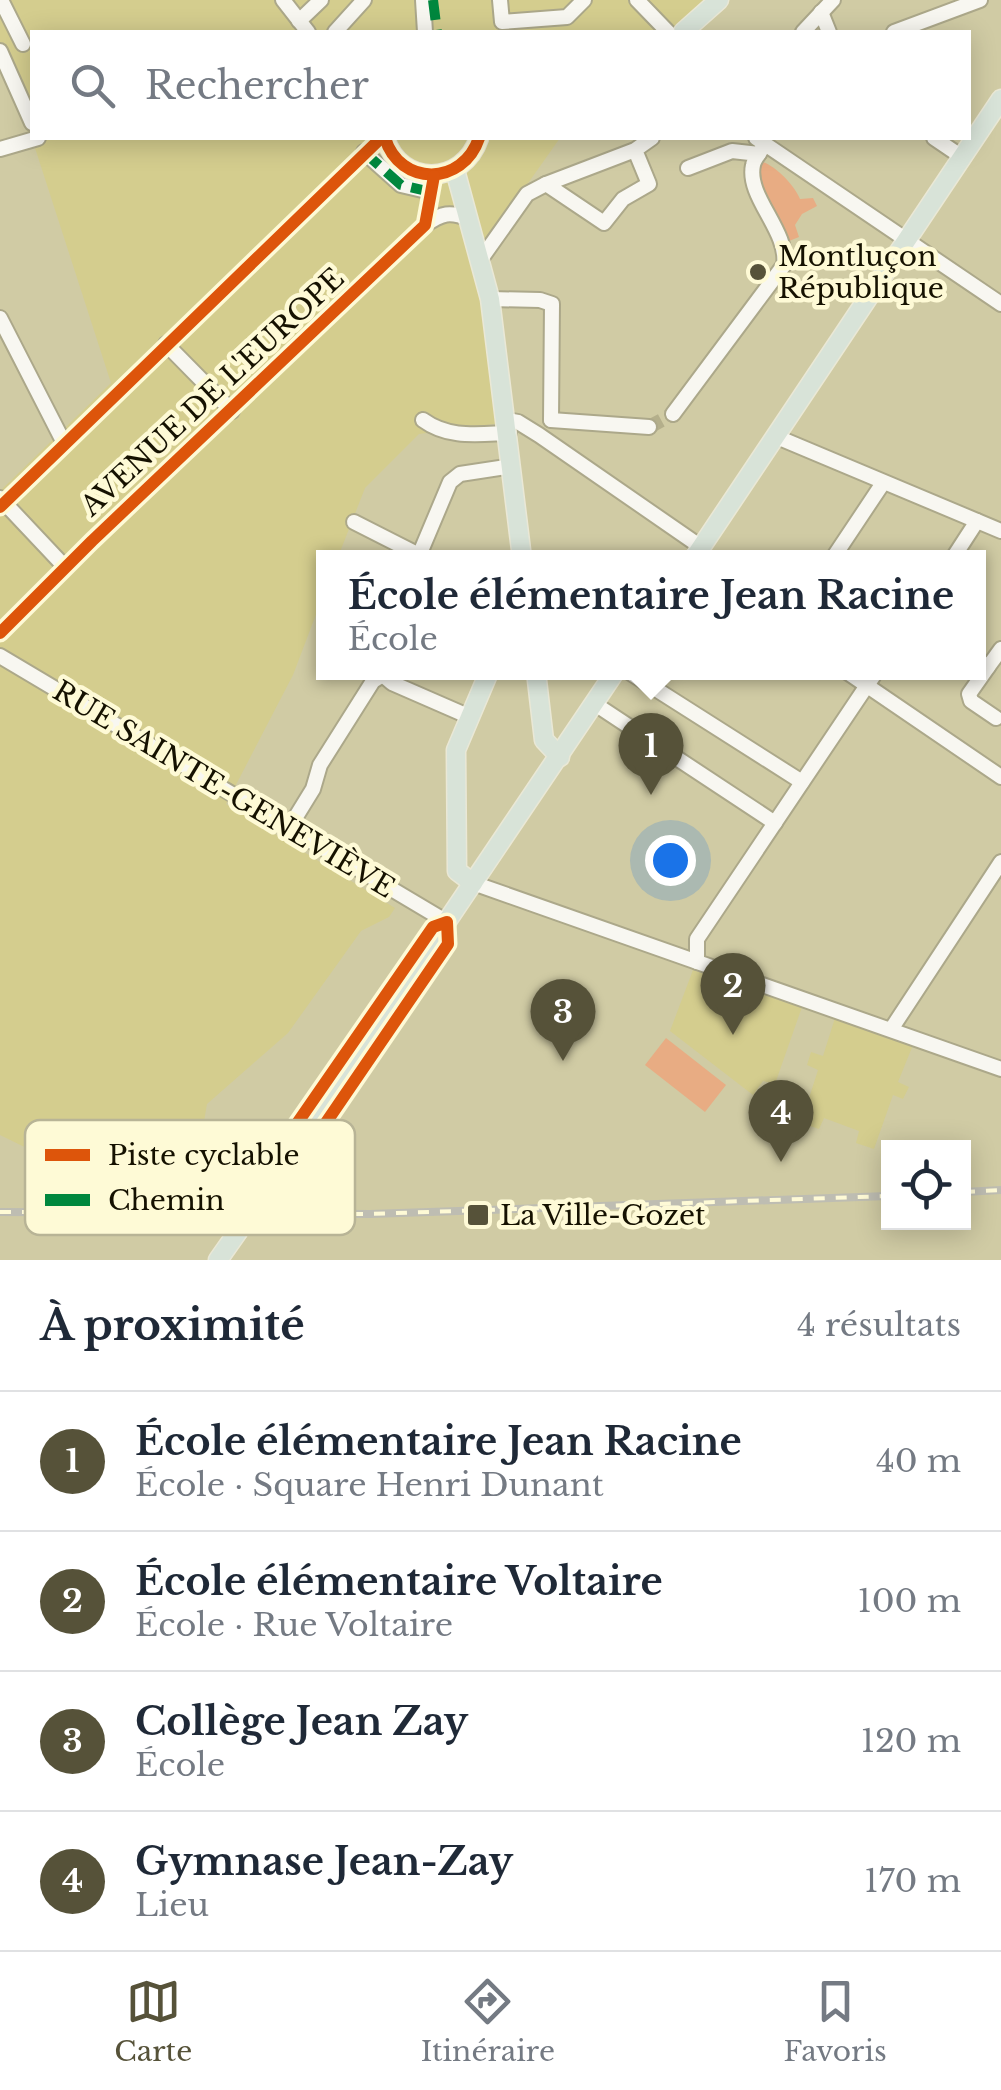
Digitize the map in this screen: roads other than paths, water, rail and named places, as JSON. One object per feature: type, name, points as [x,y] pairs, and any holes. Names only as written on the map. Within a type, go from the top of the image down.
[{"type":"main road","points":[[685,30],[719,0]]},
{"type":"main road","points":[[698,550],[1000,103]]},
{"type":"main road","points":[[384,140],[396,160],[432,184],[474,152],[478,140]]},
{"type":"main road","points":[[455,170],[490,299],[521,550]]},
{"type":"main road","points":[[473,882],[457,871],[456,750],[486,680]]},
{"type":"main road","points":[[537,680],[544,740],[560,756]]},
{"type":"main road","points":[[313,1120],[610,680]]},
{"type":"main road","points":[[218,1260],[236,1235]]},
{"type":"street","points":[[0,0],[23,44]]},
{"type":"street","points":[[283,0],[304,27],[321,0]]},
{"type":"street","points":[[336,30],[364,0]]},
{"type":"street","points":[[423,0],[426,30]]},
{"type":"street","points":[[500,0],[502,22],[566,17],[584,0]]},
{"type":"street","points":[[637,0],[666,30]]},
{"type":"street","points":[[805,30],[833,0]]},
{"type":"street","points":[[899,30],[980,0]]},
{"type":"street","points":[[821,12],[829,30]]},
{"type":"street","points":[[0,51],[30,118]]},
{"type":"street","points":[[0,149],[31,140]]},
{"type":"street","points":[[65,567],[1,503],[380,140]]},
{"type":"street","points":[[481,259],[527,194],[635,150],[649,140]]},
{"type":"street","points":[[937,140],[962,157]]},
{"type":"street","points":[[688,168],[760,145],[1001,304]]},
{"type":"street","points":[[673,414],[784,266],[786,252],[754,183],[752,164],[760,145]]},
{"type":"street","points":[[546,184],[604,223],[622,199],[649,184],[635,150]]},
{"type":"street","points":[[364,152],[401,186],[432,184],[426,225]]},
{"type":"street","points":[[426,225],[442,213],[469,219]]},
{"type":"street","name":"AVENUE DE L'EUROPE","points":[[0,633],[426,225]]},
{"type":"street","points":[[490,299],[540,300],[552,304],[550,420],[539,435]]},
{"type":"street","points":[[0,318],[64,443]]},
{"type":"street","points":[[166,344],[232,410]]},
{"type":"street","points":[[423,420],[453,435],[518,422],[694,550]]},
{"type":"street","points":[[550,420],[650,427]]},
{"type":"street","points":[[777,437],[1001,531]]},
{"type":"street","points":[[421,550],[450,482],[460,474],[512,466]]},
{"type":"street","points":[[838,550],[883,483]]},
{"type":"street","points":[[957,550],[977,521]]},
{"type":"street","points":[[354,522],[407,550]]},
{"type":"street","name":"RUE SAINTE-GENEVIÈVE","points":[[0,656],[447,922]]},
{"type":"street","points":[[288,828],[313,790],[320,765],[374,680]]},
{"type":"street","points":[[393,680],[470,717]]},
{"type":"street","points":[[642,680],[802,782]]},
{"type":"street","points":[[698,962],[697,939],[870,680]]},
{"type":"street","points":[[872,680],[1001,777]]},
{"type":"street","points":[[976,680],[969,694],[971,702],[996,718]]},
{"type":"street","points":[[596,704],[775,823]]},
{"type":"street","points":[[892,1028],[1001,862]]},
{"type":"street","points":[[473,882],[1001,1069]]},
{"type":"street","points":[[299,1120],[433,926],[447,922],[448,944],[328,1120]]},
{"type":"tunnel","points":[[649,427],[673,414]]},
{"type":"railway","points":[[971,1192],[1001,1190]]},
{"type":"railway","points":[[355,1214],[881,1196]]},
{"type":"railway","points":[[0,1212],[25,1212]]},
{"type":"place","name":"Montluçon République","points":[[758,272]]},
{"type":"place","name":"École élémentaire Jean Racine","points":[[651,795]]},
{"type":"place","name":"École élémentaire Voltaire","points":[[733,1035]]},
{"type":"place","name":"Collège Jean Zay","points":[[563,1061]]},
{"type":"place","name":"Gymnase Jean-Zay","points":[[781,1162]]},
{"type":"place","name":"La Ville-Gozet","points":[[478,1215]]}]
